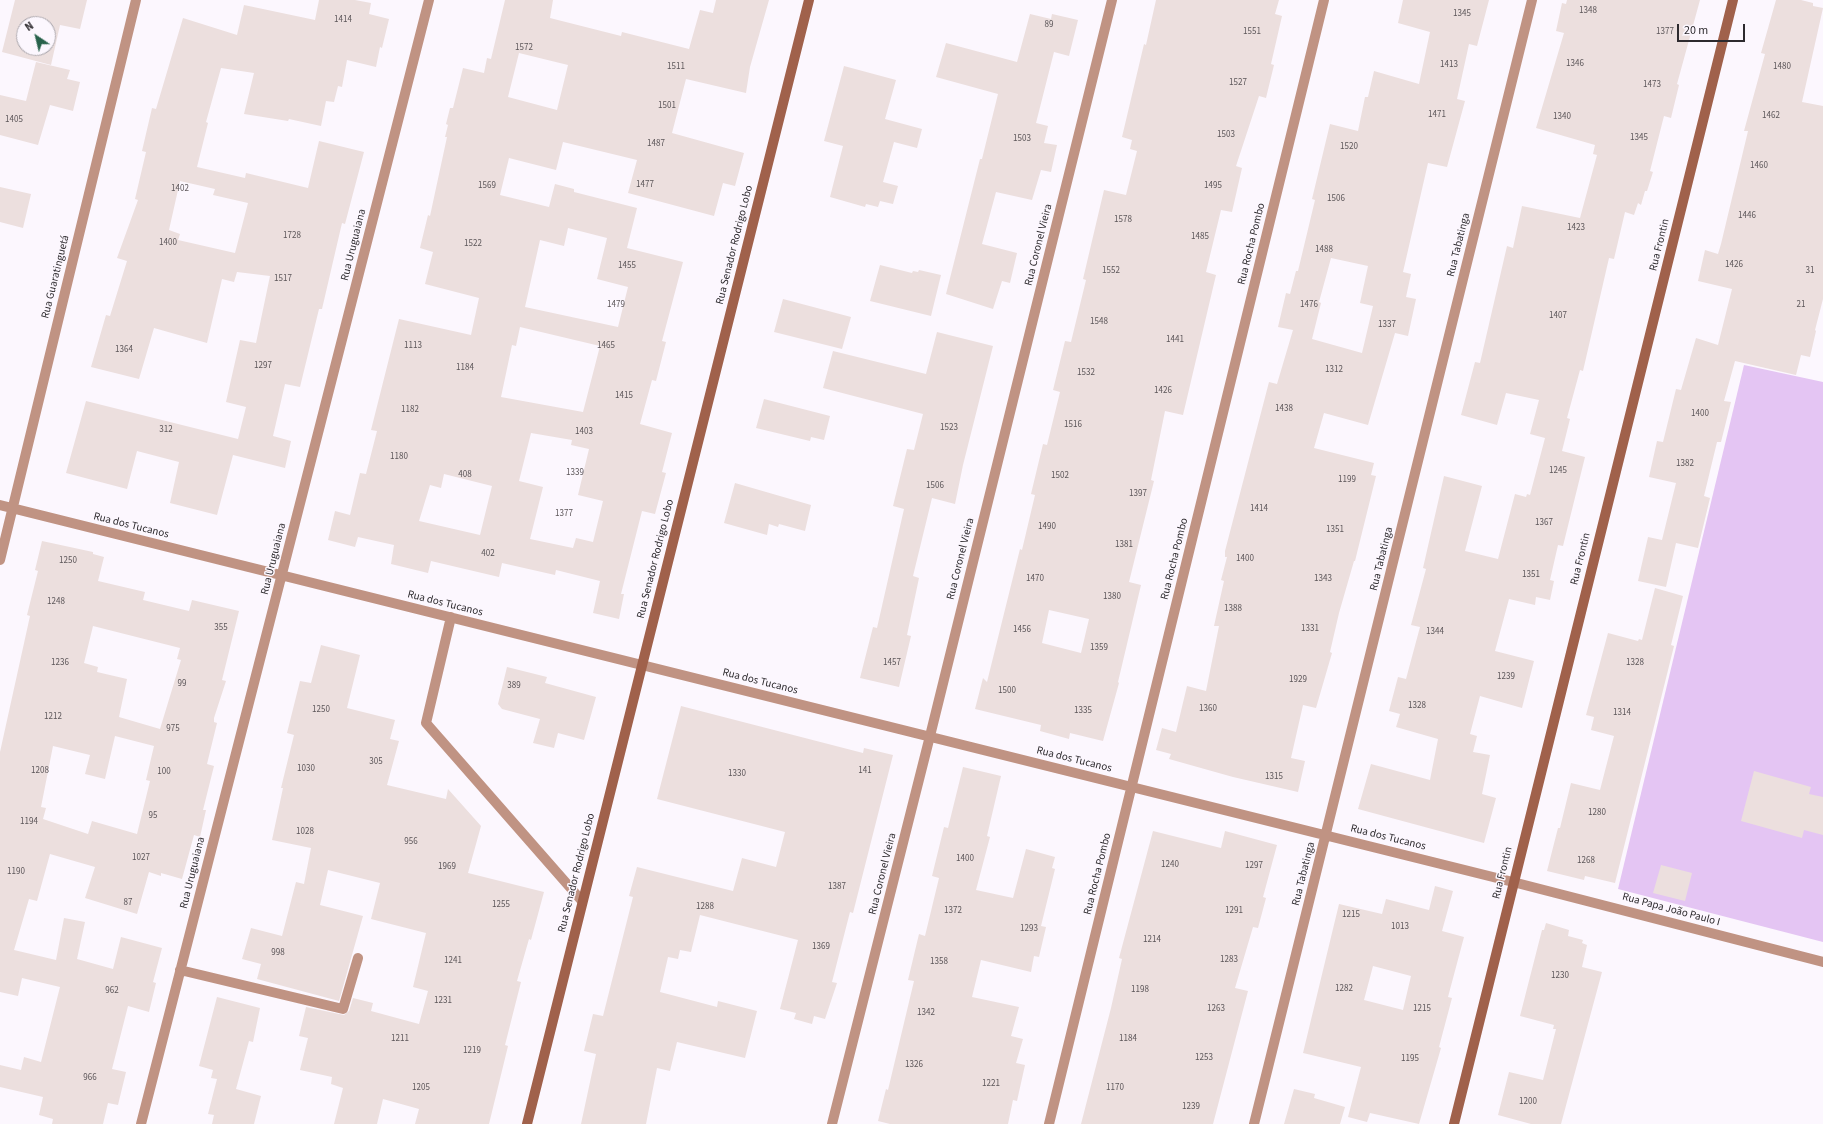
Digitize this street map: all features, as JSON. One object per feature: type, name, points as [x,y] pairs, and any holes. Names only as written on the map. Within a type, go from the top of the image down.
[{"type":"street","name":"Rua Guaratinguetá","points":[[0,560],[136,0]]},
{"type":"street","name":"Rua Uruguaiana","points":[[141,1124],[429,0]]},
{"type":"street","name":"Rua Senador Rodrigo Lobo","points":[[527,1124],[809,0]]},
{"type":"street","name":"Rua Coronel Vieira","points":[[832,1124],[930,736],[1112,0]]},
{"type":"street","name":"Rua Rocha Pombo","points":[[1049,1124],[1324,0]]},
{"type":"street","name":"Rua Tabatinga","points":[[1254,1124],[1532,0]]},
{"type":"street","name":"Rua Frontin","points":[[1454,1124],[1733,0]]},
{"type":"street","name":"Rua dos Tucanos","points":[[0,505],[1513,882]]},
{"type":"street","points":[[451,617],[426,723],[582,901]]},
{"type":"street","name":"Rua Papa João Paulo I","points":[[1513,882],[1823,962]]},
{"type":"street","points":[[180,970],[343,1009],[358,958]]},
{"type":"shaded area","points":[[1744,365],[1823,382],[1823,942],[1618,889]]},
{"type":"building","points":[[15,0],[87,0],[80,29],[60,25],[56,43],[56,16],[16,16],[16,56],[2,52]]},
{"type":"building","points":[[319,0],[355,0],[371,3],[369,14],[389,19],[382,48],[380,47],[376,67],[347,60],[342,87],[338,86],[334,102],[326,101],[321,126],[289,119],[288,121],[244,114],[254,73],[221,68],[206,122],[208,123],[197,167],[245,178],[246,173],[308,188],[319,141],[364,152],[345,224],[342,223],[322,309],[319,309],[300,387],[285,384],[273,436],[291,441],[285,468],[233,455],[217,515],[170,503],[179,462],[137,451],[127,489],[66,473],[86,401],[238,439],[246,407],[226,402],[240,340],[256,343],[270,276],[237,272],[234,282],[222,279],[207,343],[154,328],[139,379],[91,367],[106,315],[110,316],[127,261],[117,258],[138,200],[135,199],[146,152],[142,151],[152,108],[156,109],[183,18],[237,35],[244,5],[315,20]],"holes":[[[180,181],[215,189],[213,195],[248,203],[235,253],[178,240],[180,234],[169,230]]]},
{"type":"building","points":[[505,0],[553,0],[550,18],[621,36],[622,32],[689,49],[700,10],[713,13],[716,0],[769,0],[750,67],[746,93],[686,79],[672,133],[744,153],[735,186],[723,183],[714,216],[628,193],[637,160],[563,142],[556,170],[509,158],[500,195],[549,207],[555,184],[574,189],[574,192],[637,208],[627,248],[683,262],[662,341],[666,342],[656,381],[652,380],[640,424],[672,433],[662,472],[666,473],[655,514],[642,511],[621,594],[624,594],[619,619],[593,613],[600,581],[556,570],[555,575],[502,563],[499,577],[431,561],[428,573],[391,564],[394,545],[358,537],[355,547],[328,540],[335,511],[350,515],[360,473],[366,474],[377,431],[371,430],[399,319],[471,335],[479,298],[425,284],[433,252],[420,248],[428,215],[430,216],[447,137],[445,137],[448,125],[446,124],[450,108],[453,108],[463,68],[484,73],[487,58],[491,59]],"holes":[[[519,53],[568,65],[557,110],[508,97]],[[568,228],[607,238],[597,279],[628,287],[618,327],[525,307],[540,240],[564,246]],[[520,327],[600,346],[583,412],[501,397],[512,345],[516,346]],[[531,433],[572,440],[571,445],[589,449],[578,495],[603,501],[593,542],[576,538],[573,548],[530,539],[543,487],[519,481]],[[444,474],[492,486],[480,535],[419,521],[430,485],[441,488]]]},
{"type":"building","points":[[1156,0],[1279,0],[1275,14],[1282,16],[1271,64],[1274,65],[1266,98],[1259,96],[1236,166],[1242,168],[1232,212],[1221,210],[1206,272],[1216,275],[1183,415],[1165,411],[1151,480],[1154,481],[1129,582],[1141,585],[1119,683],[1103,741],[1070,733],[1069,739],[1040,731],[1041,725],[975,709],[983,678],[987,682],[1020,549],[1022,550],[1035,495],[1031,494],[1043,444],[1047,445],[1060,392],[1053,390],[1065,341],[1071,342],[1086,280],[1083,279],[1104,190],[1126,195],[1137,151],[1130,149],[1132,140],[1122,137],[1144,44],[1146,45]],"holes":[[[1049,610],[1089,619],[1081,653],[1042,643]]]},
{"type":"building","points":[[1403,0],[1489,0],[1477,46],[1469,44],[1457,99],[1465,101],[1447,167],[1428,163],[1403,272],[1411,274],[1406,297],[1416,299],[1408,336],[1395,333],[1368,425],[1324,413],[1314,448],[1374,463],[1371,475],[1376,476],[1355,561],[1339,613],[1330,652],[1332,653],[1316,708],[1303,705],[1291,758],[1305,761],[1298,792],[1233,777],[1169,759],[1171,754],[1156,750],[1162,728],[1176,732],[1187,686],[1206,691],[1219,626],[1214,626],[1224,581],[1221,580],[1227,557],[1225,557],[1225,551],[1269,382],[1277,384],[1293,330],[1278,327],[1286,293],[1290,294],[1296,271],[1298,271],[1315,200],[1312,199],[1330,124],[1358,131],[1365,97],[1368,97],[1374,71],[1419,84],[1430,32],[1398,23]],"holes":[[[1331,258],[1368,266],[1360,303],[1373,306],[1362,353],[1312,339],[1321,303],[1319,302]]]},
{"type":"building","points":[[1567,0],[1700,0],[1677,84],[1679,85],[1671,118],[1664,116],[1650,171],[1653,172],[1647,191],[1645,191],[1641,205],[1638,203],[1634,215],[1625,212],[1614,259],[1609,258],[1583,371],[1580,370],[1567,418],[1570,419],[1562,451],[1585,457],[1563,546],[1558,545],[1550,580],[1554,581],[1550,600],[1536,597],[1535,605],[1509,599],[1495,651],[1534,661],[1522,708],[1480,696],[1470,734],[1477,736],[1473,752],[1490,755],[1482,794],[1496,798],[1484,843],[1358,809],[1371,764],[1430,780],[1438,739],[1396,727],[1400,714],[1389,711],[1398,677],[1406,679],[1420,627],[1411,625],[1426,569],[1423,568],[1444,476],[1482,486],[1465,551],[1498,559],[1515,494],[1526,497],[1527,494],[1530,495],[1545,438],[1530,434],[1539,400],[1506,393],[1497,425],[1461,415],[1475,362],[1480,363],[1507,246],[1513,248],[1522,206],[1580,218],[1597,155],[1593,154],[1595,145],[1536,128],[1564,33],[1556,31],[1562,3],[1566,4]]},
{"type":"building","points":[[1776,0],[1801,0],[1813,3],[1813,6],[1823,8],[1802,102],[1823,106],[1823,299],[1810,357],[1801,355],[1796,375],[1735,361],[1724,401],[1731,402],[1721,442],[1717,442],[1704,496],[1710,498],[1698,548],[1676,543],[1666,587],[1638,581],[1648,537],[1662,540],[1676,483],[1649,477],[1657,441],[1663,442],[1676,389],[1681,390],[1696,338],[1718,345],[1732,289],[1698,281],[1705,250],[1718,254],[1721,244],[1748,131],[1744,131],[1765,54],[1761,53]]},
{"type":"building","points":[[1030,14],[1051,19],[1052,14],[1078,20],[1069,56],[1054,52],[1036,123],[1048,126],[1044,143],[1057,145],[1051,172],[1041,170],[1032,200],[996,192],[982,244],[1017,253],[1010,283],[1002,281],[993,309],[946,294],[998,94],[936,77],[946,43],[1017,62]]},
{"type":"building","points":[[17,56],[53,56],[51,65]]},
{"type":"building","points":[[36,62],[70,70],[67,79],[80,82],[73,111],[50,105],[38,145],[0,135],[0,95],[26,101]]},
{"type":"building","points":[[844,66],[896,80],[885,119],[922,129],[917,148],[894,142],[883,182],[898,186],[893,204],[880,201],[878,207],[866,204],[865,207],[830,197],[843,146],[824,141]]},
{"type":"building","points":[[0,187],[31,194],[23,228],[0,222]]},
{"type":"building","points":[[880,265],[912,273],[913,271],[918,272],[919,270],[941,275],[931,316],[870,301]]},
{"type":"building","points":[[783,299],[851,317],[842,349],[774,332]]},
{"type":"building","points":[[937,332],[993,346],[963,465],[955,504],[932,498],[913,576],[919,578],[907,635],[911,636],[899,687],[860,678],[873,627],[877,628],[904,509],[893,506],[907,449],[914,450],[923,414],[823,388],[833,351],[926,374]]},
{"type":"building","points":[[764,399],[830,416],[824,440],[811,437],[810,441],[756,428]]},
{"type":"building","points":[[735,483],[811,505],[805,531],[779,524],[778,527],[769,524],[767,535],[724,523]]},
{"type":"building","points":[[42,541],[93,552],[93,554],[104,557],[98,581],[145,592],[143,600],[189,611],[192,600],[239,611],[222,680],[226,681],[214,718],[214,722],[217,723],[207,764],[214,766],[203,810],[206,810],[200,837],[194,835],[182,879],[161,873],[161,876],[149,872],[137,914],[85,898],[95,867],[50,854],[37,901],[29,899],[14,950],[56,960],[64,918],[85,922],[77,959],[113,969],[121,937],[162,948],[153,982],[156,983],[149,1012],[128,1006],[112,1069],[126,1072],[118,1105],[108,1103],[103,1124],[52,1124],[53,1119],[39,1115],[43,1097],[0,1087],[0,1065],[21,1070],[24,1057],[41,1062],[60,987],[22,978],[18,996],[0,992],[0,752],[30,616],[27,615],[38,571],[35,570]],"holes":[[[93,626],[180,648],[177,659],[181,660],[160,729],[119,717],[127,679],[97,672],[98,667],[84,663]],[[115,736],[154,746],[146,780],[150,781],[137,834],[92,821],[88,834],[43,819],[46,808],[41,807],[53,746],[90,755],[85,774],[105,779]]]},
{"type":"building","points":[[1655,588],[1683,596],[1671,645],[1674,646],[1615,883],[1585,876],[1584,880],[1547,871],[1558,828],[1560,828],[1571,783],[1600,790],[1614,736],[1591,730],[1594,717],[1586,715],[1608,633],[1638,641],[1639,639],[1642,640]]},
{"type":"building","points":[[321,645],[360,655],[347,708],[395,720],[390,739],[399,741],[387,785],[446,799],[448,789],[481,826],[468,873],[544,892],[531,940],[529,939],[517,981],[521,982],[505,1045],[508,1046],[489,1124],[415,1124],[419,1109],[383,1099],[377,1124],[334,1124],[343,1088],[331,1084],[332,1077],[300,1070],[308,1038],[299,1036],[306,1007],[344,1015],[349,1011],[353,998],[373,1003],[371,1011],[419,1024],[428,991],[413,987],[426,933],[371,919],[380,883],[328,870],[320,905],[363,916],[339,1001],[257,979],[261,964],[242,959],[251,928],[282,936],[296,882],[304,884],[311,848],[272,840],[283,788],[281,788],[294,735],[287,733],[300,681],[311,683]]},
{"type":"building","points":[[507,667],[547,677],[545,683],[596,697],[584,740],[558,733],[554,748],[533,743],[540,719],[502,709],[498,704]]},
{"type":"building","points":[[681,706],[863,753],[864,748],[893,755],[853,913],[850,912],[832,982],[837,983],[825,1019],[814,1016],[812,1024],[794,1019],[796,1013],[780,1009],[798,940],[700,915],[691,952],[680,950],[678,959],[668,957],[660,992],[717,1007],[718,1001],[757,1011],[745,1058],[677,1042],[670,1071],[657,1068],[646,1124],[581,1124],[596,1054],[584,1051],[593,1014],[603,1016],[633,897],[629,896],[637,867],[733,891],[742,858],[776,867],[785,832],[657,799]]},
{"type":"building","points":[[963,767],[1001,776],[987,836],[990,837],[976,890],[1013,898],[1026,849],[1055,857],[1052,868],[1055,869],[1041,926],[1046,927],[1039,957],[1034,956],[1031,972],[981,960],[972,997],[1019,1007],[1011,1036],[1023,1039],[1016,1063],[1025,1065],[1017,1101],[1013,1100],[1008,1124],[890,1124],[878,1121],[886,1089],[888,1090],[914,981],[908,980],[919,934],[925,936],[939,878],[932,876],[944,827],[948,828]]},
{"type":"building","points":[[1754,771],[1811,787],[1809,794],[1823,797],[1823,835],[1804,830],[1802,838],[1741,821]]},
{"type":"building","points":[[1153,831],[1221,848],[1225,831],[1277,845],[1263,897],[1266,898],[1258,928],[1253,927],[1235,988],[1248,991],[1213,1124],[1081,1124],[1111,1008],[1122,959],[1119,958]]},
{"type":"building","points":[[1661,865],[1692,873],[1685,901],[1653,893]]},
{"type":"building","points":[[1435,886],[1453,891],[1442,931],[1464,937],[1448,997],[1452,998],[1439,1047],[1441,1048],[1419,1124],[1370,1113],[1367,1122],[1348,1117],[1361,1067],[1303,1053],[1339,904],[1382,914],[1386,899],[1429,910]],"holes":[[[1373,966],[1411,976],[1403,1010],[1364,1000]]]},
{"type":"building","points":[[1546,923],[1569,930],[1568,936],[1583,940],[1582,943],[1587,945],[1582,967],[1602,972],[1561,1124],[1531,1124],[1498,1115],[1509,1072],[1543,1080],[1556,1029],[1553,1029],[1554,1025],[1520,1016],[1542,930],[1544,930]]},
{"type":"building","points":[[217,997],[260,1008],[253,1042],[249,1041],[236,1089],[261,1096],[254,1124],[212,1124],[214,1115],[208,1114],[217,1079],[211,1078],[213,1070],[199,1066]]},
{"type":"building","points":[[1294,1089],[1315,1094],[1314,1098],[1345,1107],[1340,1124],[1284,1124]]}]
